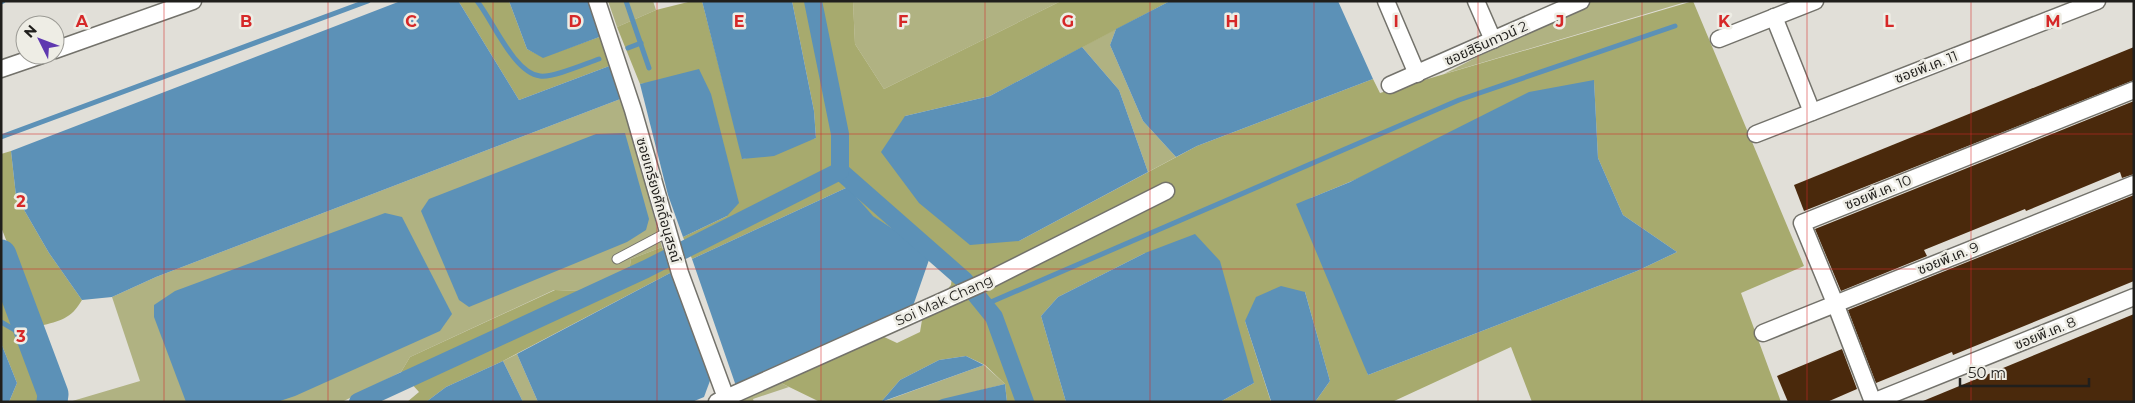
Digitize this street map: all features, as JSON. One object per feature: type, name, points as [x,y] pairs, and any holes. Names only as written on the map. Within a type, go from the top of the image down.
[{"type":"street","points":[[65,46],[193,1]]},
{"type":"street","name":"ซอยเกรียงศักดิ์อนุสรณ์","points":[[596,1],[633,110],[680,273],[721,400]]},
{"type":"street","points":[[1386,1],[1417,74]]},
{"type":"street","points":[[1476,1],[1493,40]]},
{"type":"street","points":[[1719,39],[1815,1]]},
{"type":"street","name":"ซอยพี.เค. 11","points":[[1756,134],[2097,1]]},
{"type":"street","name":"ซอยสิรินทาวน์ 2","points":[[1390,84],[1417,74],[1572,3]]},
{"type":"street","points":[[1774,17],[1812,112]]},
{"type":"street","points":[[1,69],[15,64]]},
{"type":"street","name":"ซอยพี.เค. 10","points":[[1873,402],[1836,303],[1802,223],[2134,90]]},
{"type":"street","name":"ซอยพี.เค. 9","points":[[1762,333],[2134,184]]},
{"type":"street","name":"Soi Mak Chang","points":[[721,400],[985,282],[1166,191]]},
{"type":"street","name":"ซอยพี.เค. 8","points":[[1873,402],[2134,297]]},
{"type":"lane","points":[[617,259],[670,237]]},
{"type":"green space","points":[[398,1],[509,1],[527,49],[543,57],[602,36],[612,65],[519,100],[459,2]]},
{"type":"green space","points":[[608,1],[653,1],[656,10],[617,27]]},
{"type":"green space","points":[[692,1],[702,1],[743,159],[816,138],[814,111],[792,1],[853,1],[855,44],[884,89],[1061,1],[1170,1],[990,96],[905,116],[1019,241],[1197,146],[1373,79],[1380,93],[1693,1],[1804,266],[1741,293],[1781,402],[1532,402],[1511,347],[1392,402],[1315,402],[1330,381],[1305,292],[1245,321],[1271,402],[1220,402],[1254,383],[1145,253],[1058,297],[1041,316],[1066,402],[1007,402],[1005,384],[985,365],[966,356],[939,360],[900,380],[881,402],[820,402],[781,383],[786,377],[880,335],[897,343],[920,332],[922,320],[951,285],[952,277],[915,243],[872,216],[848,187],[692,259],[683,237],[727,216],[653,82],[640,84],[617,27],[656,10]],"holes":[[[1594,81],[1598,158],[1623,215],[1677,252],[1637,271],[1368,375],[1311,198]]]},
{"type":"green space","points":[[853,1],[1061,1],[884,89],[855,44]]},
{"type":"green space","points":[[1586,1],[1689,1],[1444,74]]},
{"type":"green space","points":[[1116,29],[1110,45],[1143,121],[1176,157],[1148,172],[1119,90],[1082,47]]},
{"type":"green space","points":[[623,98],[662,247],[631,259],[629,271],[579,291],[554,290],[410,357],[401,372],[342,402],[69,402],[140,381],[112,297],[156,277]]},
{"type":"green space","points":[[11,151],[16,196],[49,253],[82,300],[69,315],[40,326],[1,227],[1,154]]},
{"type":"green space","points":[[662,247],[672,272],[503,361],[446,387],[426,402],[407,402],[419,392],[401,372],[410,357],[555,290],[579,291],[629,271],[631,259]]},
{"type":"green space","points":[[1,271],[39,369],[38,402],[9,402],[17,383],[1,343]]},
{"type":"green space","points":[[517,354],[538,402],[523,402],[503,361]]},
{"type":"green space","points":[[984,365],[1005,384],[935,402],[882,402]]},
{"type":"green space","points":[[786,377],[781,383],[789,387],[753,399],[754,402],[731,402]]},
{"type":"water","points":[[509,1],[589,1],[602,36],[543,58],[527,49]]},
{"type":"water","points":[[702,1],[792,1],[814,111],[816,138],[774,156],[742,159]]},
{"type":"water","points":[[1170,1],[1338,1],[1373,79],[1197,146],[1176,157],[1143,121],[1110,45],[1116,29]]},
{"type":"water","points":[[398,2],[459,2],[519,100],[612,65],[623,98],[156,277],[112,297],[82,300],[49,253],[16,196],[11,151]]},
{"type":"water","points":[[1082,47],[1119,90],[1148,172],[1019,241],[970,245],[919,203],[881,152],[905,116],[990,96]]},
{"type":"water","points":[[699,69],[711,94],[739,203],[727,216],[683,237],[668,195],[640,84]]},
{"type":"water","points":[[1594,80],[1598,158],[1623,215],[1677,252],[1637,271],[1368,375],[1296,204],[1350,182],[1529,92]]},
{"type":"water","points":[[625,133],[649,219],[646,230],[627,242],[469,307],[459,300],[421,211],[429,199],[596,134]]},
{"type":"water","points":[[848,187],[873,216],[915,243],[930,257],[913,306],[736,386],[692,259]]},
{"type":"water","points":[[385,213],[402,217],[452,314],[440,331],[295,396],[277,402],[186,402],[154,317],[154,305],[175,291]]},
{"type":"water","points":[[1195,234],[1220,261],[1254,383],[1220,402],[1066,402],[1041,316],[1058,297],[1145,253]]},
{"type":"water","points":[[672,272],[711,378],[704,397],[692,402],[538,402],[517,354]]},
{"type":"water","points":[[1281,286],[1305,292],[1330,381],[1315,402],[1271,401],[1245,321],[1256,297]]},
{"type":"water","points":[[1,343],[17,383],[9,402],[1,402]]},
{"type":"water","points":[[966,356],[984,365],[881,402],[900,380],[939,360]]},
{"type":"water","points":[[503,361],[523,402],[426,402],[446,387]]},
{"type":"water","points":[[1005,384],[1007,402],[935,402],[942,399]]},
{"type":"building","points":[[2134,47],[2134,80],[1804,211],[1794,185]]},
{"type":"building","points":[[2134,101],[2134,174],[2122,178],[2120,172],[2026,211],[2025,209],[1924,250],[1927,256],[1841,291],[1815,229]]},
{"type":"building","points":[[2134,195],[2134,281],[1953,355],[1952,352],[1876,383],[1848,310]]},
{"type":"building","points":[[2134,314],[2134,402],[1923,401]]},
{"type":"building","points":[[1842,349],[1857,389],[1827,402],[1788,402],[1777,376]]},
{"type":"waterway","points":[[1,137],[368,1]]},
{"type":"waterway","points":[[477,1],[513,56],[530,73],[540,76],[553,75],[599,59]]},
{"type":"waterway","points":[[626,1],[649,68]]},
{"type":"waterway","points":[[358,402],[646,269],[840,171],[840,134],[813,1]]},
{"type":"waterway","points":[[984,305],[1459,100],[1675,26]]},
{"type":"waterway","points":[[628,48],[641,43]]},
{"type":"waterway","points":[[840,171],[964,280],[994,317],[1025,402]]},
{"type":"waterway","points":[[1,255],[53,394],[52,402]]},
{"type":"waterway","points":[[1,322],[32,340]]}]
